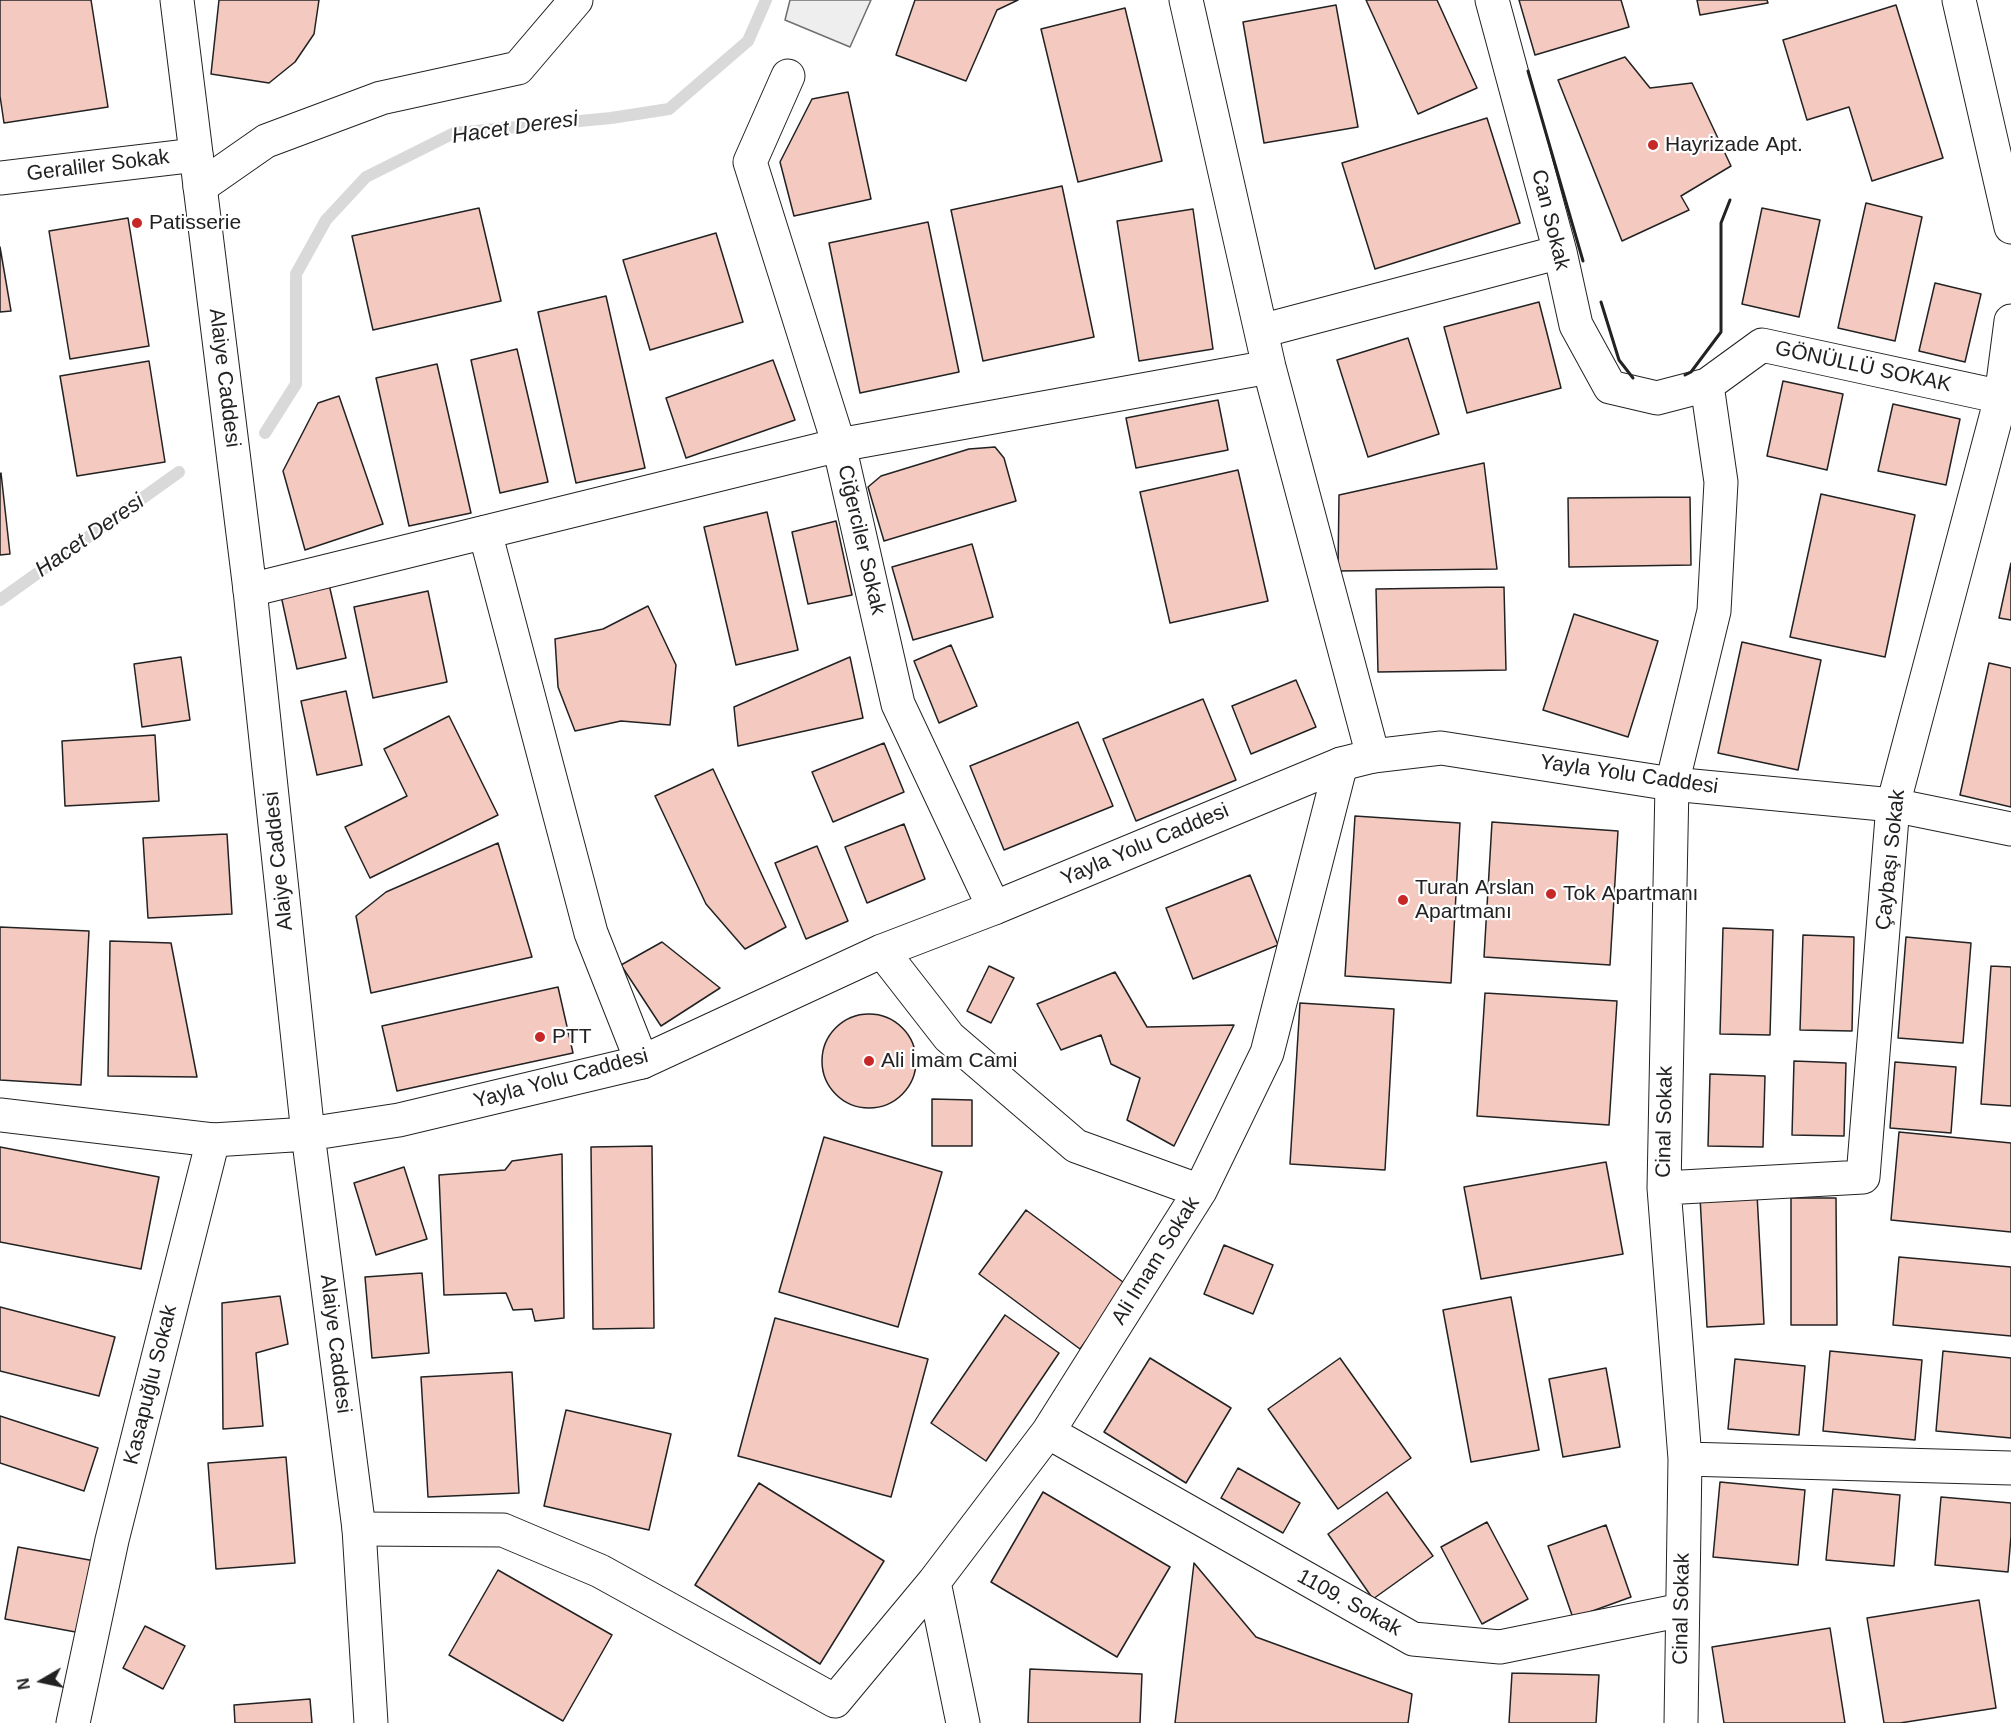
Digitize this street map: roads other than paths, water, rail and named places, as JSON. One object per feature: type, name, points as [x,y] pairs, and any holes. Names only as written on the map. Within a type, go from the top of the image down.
[{"type":"street","name":"Alaiye Caddesi","points":[[177,0],[250,590],[308,1134],[359,1529],[371,1723]]},
{"type":"street","points":[[200,187],[266,141],[318,121],[381,98],[518,68],[576,0]]},
{"type":"street","points":[[1186,0],[1269,367],[1373,756]]},
{"type":"street","name":"Can Sokak","points":[[1492,0],[1560,252],[1576,325],[1610,387],[1657,398]]},
{"type":"street","points":[[1959,0],[2002,141],[2011,226]]},
{"type":"street","name":"Ciğerciler Sokak","points":[[788,75],[750,162],[839,445],[898,704],[994,908]]},
{"type":"street","name":"Geraliler Sokak","points":[[0,178],[196,154]]},
{"type":"street","points":[[1261,331],[1560,252]]},
{"type":"street","name":"Çaybaşı Sokak","points":[[1664,1188],[1863,1177],[1893,805],[2006,398],[2011,321]]},
{"type":"street","name":"GÖNÜLLÜ SOKAK","points":[[1657,398],[1707,385],[1762,345],[2006,398]]},
{"type":"street","points":[[250,590],[839,445],[1269,367]]},
{"type":"street","name":"Cinal Sokak","points":[[1681,1723],[1684,1459],[1664,1188],[1672,784],[1714,611],[1721,482],[1707,385]]},
{"type":"street","points":[[485,532],[591,933],[642,1062]]},
{"type":"street","name":"Yayla Yolu Caddesi","points":[[308,1134],[399,1120],[642,1062],[882,951],[994,908],[1341,764],[1373,756],[1441,748],[1672,784],[1893,805],[2011,829]]},
{"type":"street","name":"Ali Imam Sokak","points":[[359,1529],[503,1530],[600,1571],[835,1701],[934,1582],[1048,1432],[1200,1191],[1267,1053],[1341,764]]},
{"type":"street","points":[[882,951],[949,1037],[1076,1146],[1200,1191]]},
{"type":"street","points":[[0,1115],[213,1140],[308,1134]]},
{"type":"street","name":"Kasapuğlu Sokak","points":[[73,1723],[112,1540],[213,1140]]},
{"type":"street","name":"1109. Sokak","points":[[1048,1432],[1413,1639],[1500,1647],[1682,1610]]},
{"type":"street","points":[[1684,1459],[2011,1468]]},
{"type":"street","points":[[934,1582],[963,1723]]},
{"type":"waterway","name":"Hacet Deresi","points":[[265,433],[296,384],[296,274],[326,220],[366,177],[454,133],[611,118],[669,109],[748,41],[766,0]]},
{"type":"waterway","name":"Hacet Deresi","points":[[0,600],[179,472]]},
{"type":"place","name":"Hayrizade Apt.","points":[[1653,145]]},
{"type":"place","name":"Patisserie","points":[[137,223]]},
{"type":"place","name":"Tok Apartmanı","points":[[1551,894]]},
{"type":"place","name":"Turan Arslan Apartmanı","points":[[1403,900]]},
{"type":"place","name":"PTT","points":[[540,1037]]},
{"type":"place","name":"Ali İmam Cami","points":[[869,1061]]}]
